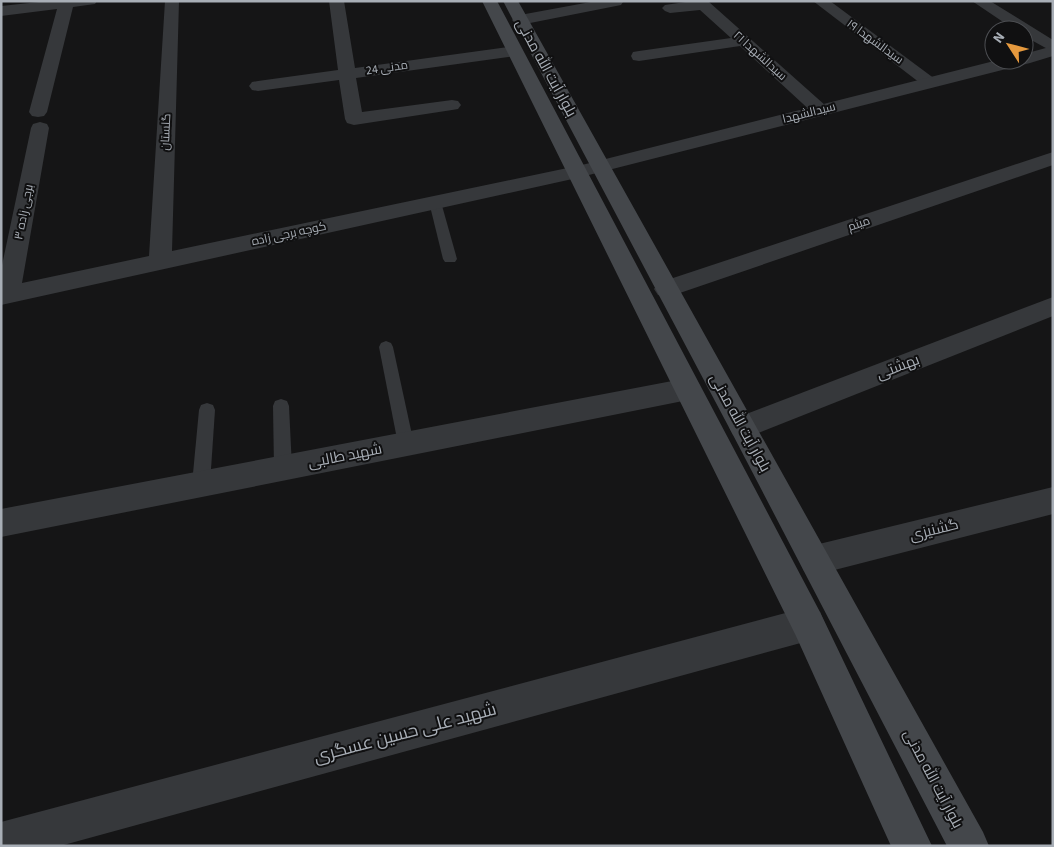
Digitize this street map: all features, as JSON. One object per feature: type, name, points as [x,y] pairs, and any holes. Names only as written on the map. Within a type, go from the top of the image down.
[{"type":"main road","name":"بلوار آیت الله مدنی","points":[[489,1],[515,51],[666,289],[743,427],[969,846]]},
{"type":"main road","name":"بلوار آیت الله مدنی","points":[[515,10],[688,389],[808,624],[912,846]]},
{"type":"street","points":[[1,11],[20,5],[66,4],[90,1]]},
{"type":"street","name":"گلستان","points":[[160,262],[172,1]]},
{"type":"street","points":[[336,1],[354,119],[452,105]]},
{"type":"street","name":"سیدالشهدا ۱۹","points":[[820,1],[930,82]]},
{"type":"street","points":[[979,1],[1053,47]]},
{"type":"street","points":[[515,10],[616,2]]},
{"type":"street","points":[[670,8],[701,3]]},
{"type":"street","name":"سیدالشهدا ۲۱","points":[[701,3],[820,110]]},
{"type":"street","name":"برجی زاده ۳","points":[[4,295],[39,120],[66,4]]},
{"type":"street","points":[[639,56],[743,41]]},
{"type":"street","name":"مدنی 24","points":[[258,86],[515,51]]},
{"type":"street","points":[[1034,56],[1053,51]]},
{"type":"street","name":"سیدالشهدا","points":[[588,168],[984,68]]},
{"type":"street","name":"میثم","points":[[666,289],[1053,158]]},
{"type":"street","name":"کوچه برجى زاده","points":[[4,295],[588,168]]},
{"type":"street","name":"بهشتی","points":[[743,427],[1053,306]]},
{"type":"street","name":"شهید طالبی","points":[[1,523],[688,389]]},
{"type":"street","name":"گشنیزی","points":[[815,560],[1053,500]]},
{"type":"street","name":"شهید علی حسین عسگری","points":[[1,842],[808,624]]},
{"type":"lane","points":[[435,202],[450,259]]},
{"type":"lane","points":[[386,347],[406,444]]},
{"type":"lane","points":[[281,406],[283,468]]},
{"type":"lane","points":[[201,484],[207,410]]}]
